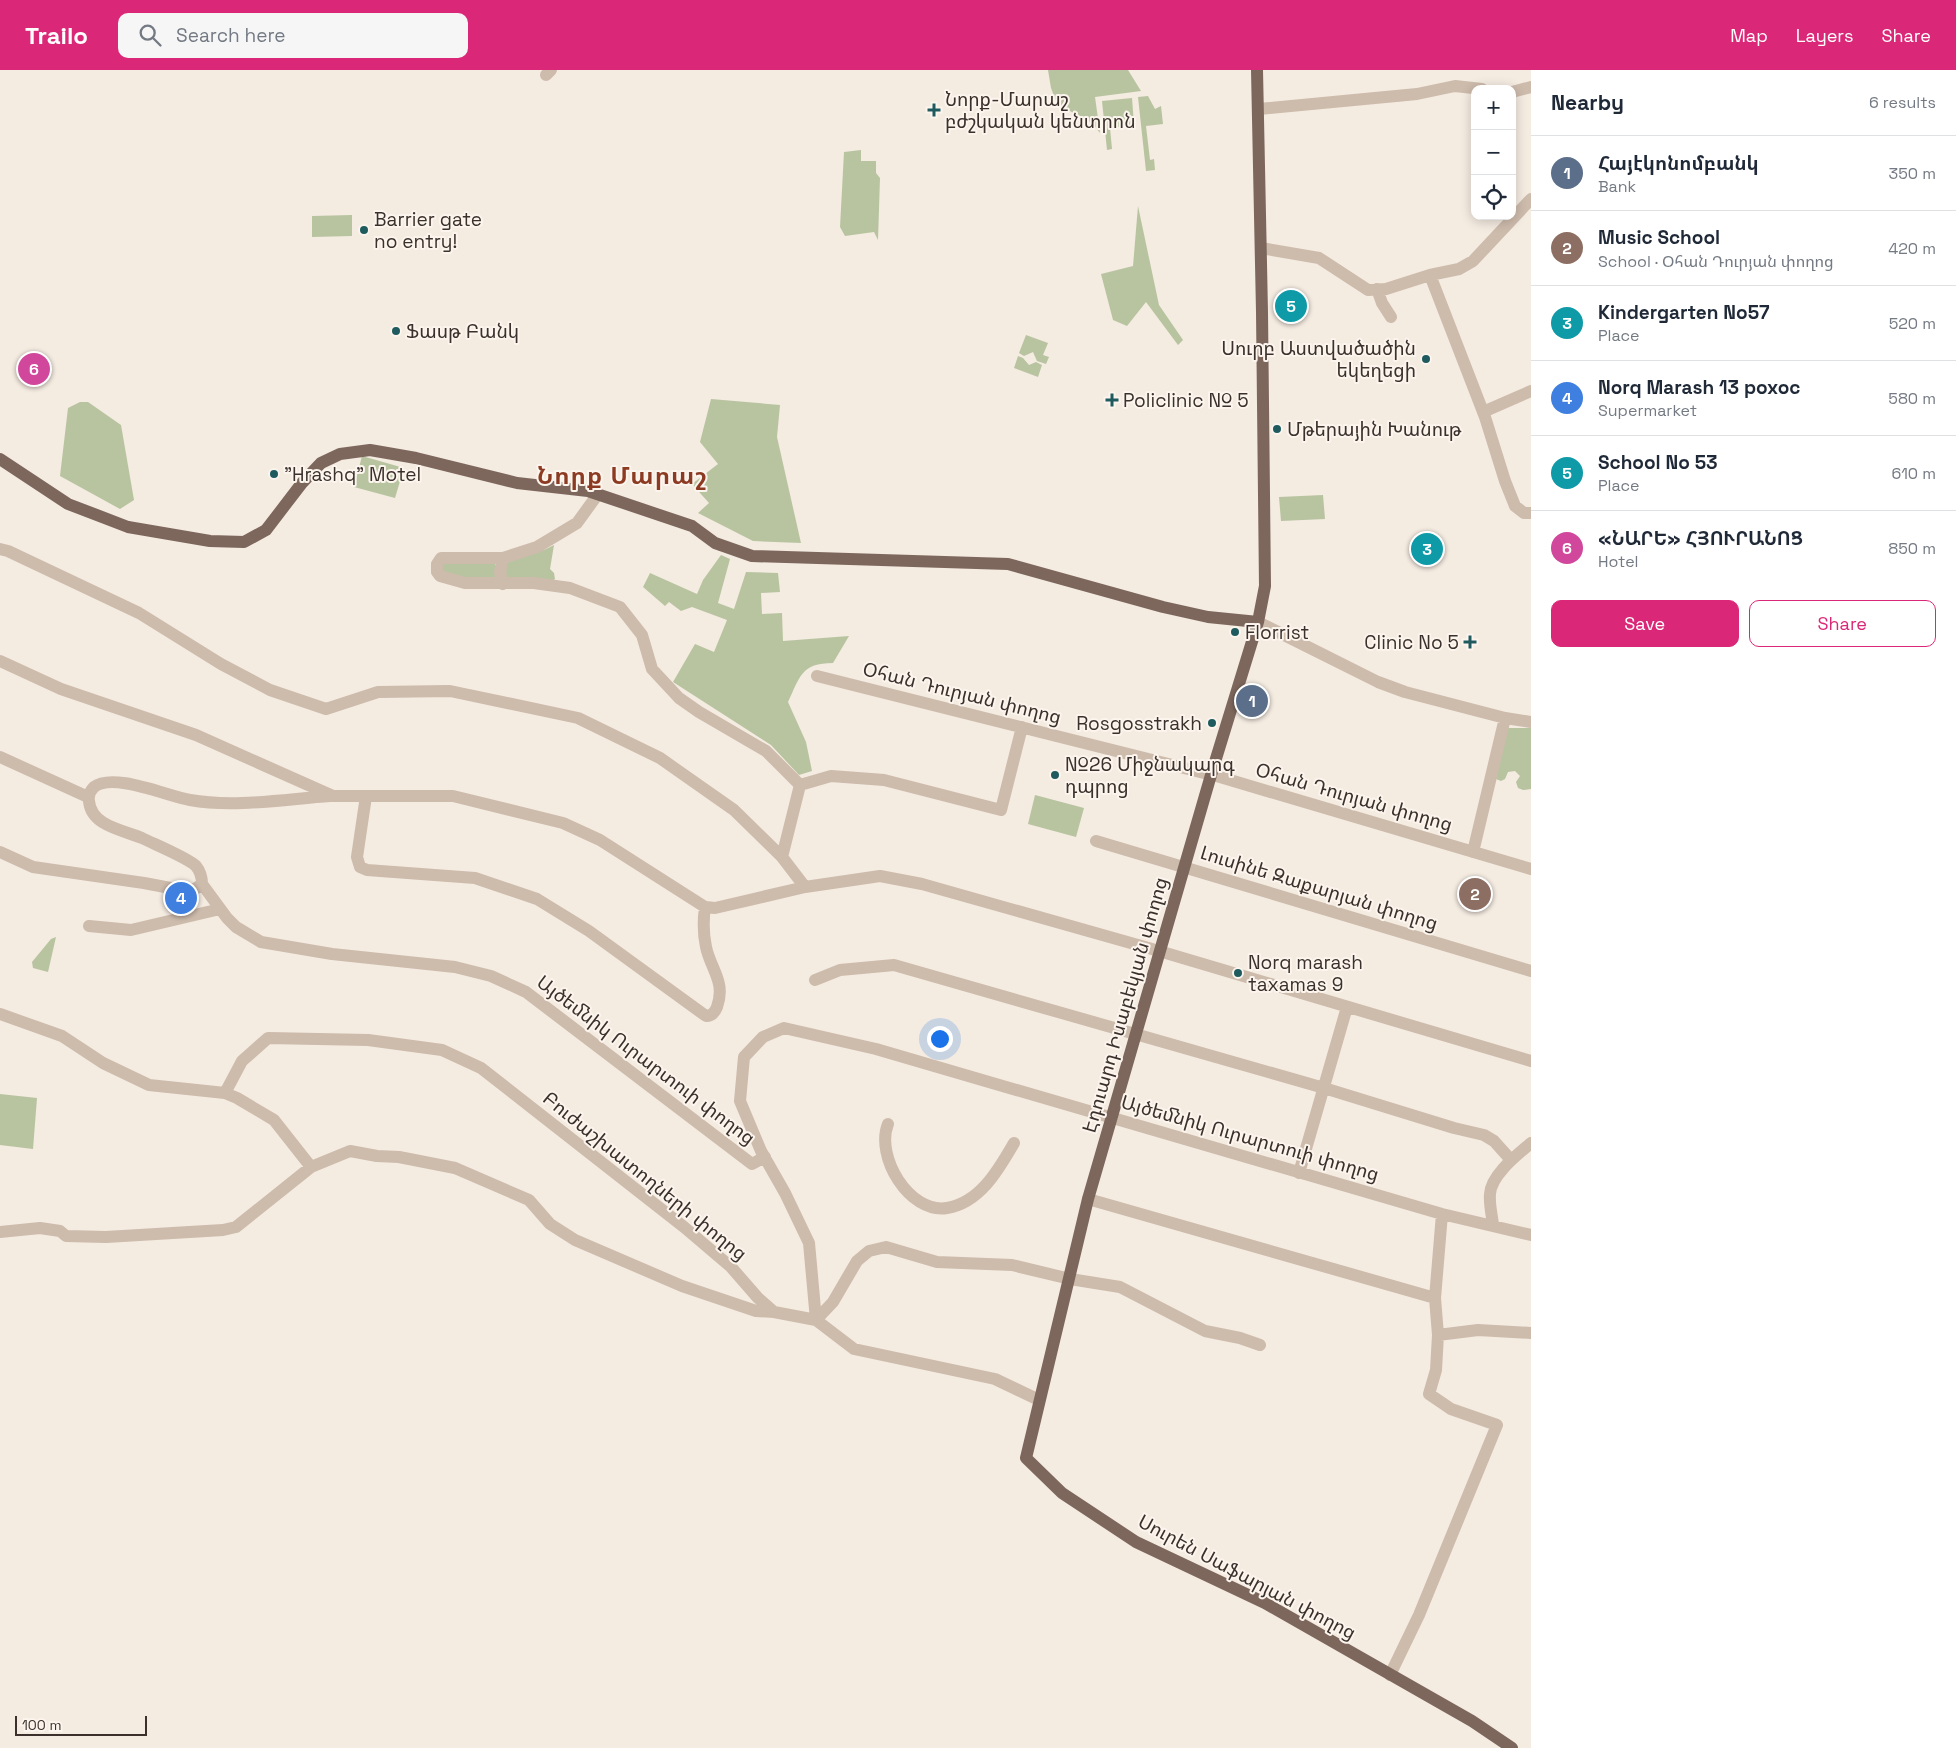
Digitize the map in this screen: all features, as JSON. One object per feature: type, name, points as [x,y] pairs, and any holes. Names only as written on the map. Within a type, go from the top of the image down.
[{"type":"main road","name":"Էդուարդ Իսաբեկյան փողոց","points":[[1039,1400],[1088,1199],[1113,1118],[1159,951],[1258,622],[1265,577],[1257,70]]},
{"type":"main road","points":[[0,459],[68,504],[128,527],[210,541],[244,542],[266,530],[302,483],[321,462],[340,454],[362,450],[416,458],[516,483],[588,491],[692,526],[715,543],[752,556],[1008,564],[1163,607],[1208,617],[1258,622]]},
{"type":"main road","name":"Սուրեն Սաֆարյան փողոց","points":[[1039,1400],[1026,1458],[1062,1492],[1136,1542],[1265,1603],[1472,1722],[1512,1748]]},
{"type":"street","points":[[1259,109],[1417,94],[1455,86],[1471,88]]},
{"type":"street","points":[[1516,91],[1531,87]]},
{"type":"street","points":[[1261,248],[1319,258],[1368,290],[1386,289],[1430,275],[1459,269],[1474,261],[1531,199]]},
{"type":"street","points":[[1430,275],[1483,412],[1505,482],[1515,506],[1524,513],[1531,513]]},
{"type":"street","points":[[1377,289],[1382,304],[1391,317]]},
{"type":"street","points":[[1483,412],[1531,392]]},
{"type":"street","points":[[598,494],[577,523],[537,547],[503,558],[444,558],[438,560],[437,572],[440,576],[465,583],[534,584],[570,588],[620,607],[642,635],[652,670],[679,698],[699,712],[766,751],[800,785]]},
{"type":"street","points":[[0,549],[17,555],[139,612],[221,664],[270,690],[326,709],[378,692],[450,691],[578,718],[660,758],[734,810],[782,857],[805,887]]},
{"type":"street","points":[[503,558],[500,572],[503,584]]},
{"type":"street","points":[[1258,622],[1373,679],[1405,692],[1505,718],[1531,722]]},
{"type":"street","points":[[0,661],[61,689],[196,735],[333,796]]},
{"type":"street","name":"Օհան Դուրյան փողոց","points":[[817,676],[1211,775],[1531,869]]},
{"type":"street","points":[[1473,852],[1505,718]]},
{"type":"street","points":[[800,785],[831,776],[884,780],[1001,810],[1022,727]]},
{"type":"street","points":[[0,757],[88,797],[91,790],[96,786],[111,782],[190,800],[221,804],[333,796],[453,796],[563,823],[600,840],[705,908],[716,908],[805,887],[880,876],[922,884],[1159,951],[1531,1062]]},
{"type":"street","points":[[782,857],[800,785]]},
{"type":"street","points":[[366,796],[357,857],[360,866],[368,870],[476,878],[537,899],[589,931],[703,1015],[710,1016],[716,1010],[721,992],[706,946],[702,923],[705,908]]},
{"type":"street","name":"Այծեմնիկ Ուրարտուի փողոց","points":[[88,797],[91,809],[102,822],[141,838],[192,863],[200,873],[202,884],[220,909],[236,927],[261,942],[332,954],[455,966],[491,976],[526,992],[752,1164],[765,1157],[740,1102],[744,1057],[763,1037],[784,1028],[908,1057],[1442,1214],[1531,1235]]},
{"type":"street","name":"Լուսինե Զաքարյան փողոց","points":[[1096,841],[1531,971]]},
{"type":"street","points":[[0,852],[33,867],[144,882],[181,890],[192,890],[202,884]]},
{"type":"street","points":[[89,926],[131,930],[220,909]]},
{"type":"street","points":[[815,980],[840,970],[894,965],[1135,1036],[1324,1088],[1454,1128],[1484,1135],[1494,1141],[1511,1160]]},
{"type":"street","points":[[1299,1173],[1347,1007]]},
{"type":"street","points":[[0,1014],[62,1036],[103,1063],[149,1085],[225,1094],[237,1098],[274,1120],[311,1168]]},
{"type":"street","name":"Բուժաշխատողների փողոց","points":[[225,1094],[242,1061],[268,1038],[368,1040],[442,1050],[481,1068],[684,1227],[731,1267],[758,1298],[774,1312]]},
{"type":"street","points":[[888,1124],[885,1132],[885,1149],[893,1172],[901,1185],[913,1198],[927,1206],[938,1209],[949,1208],[961,1203],[984,1187],[993,1178],[1014,1144]]},
{"type":"street","points":[[1493,1225],[1491,1186],[1511,1160],[1531,1143]]},
{"type":"street","points":[[0,1232],[40,1228],[60,1231],[66,1236],[106,1237],[223,1230],[236,1226],[311,1168],[350,1152],[399,1158],[454,1168],[529,1200],[550,1224],[576,1240],[682,1286],[756,1311],[774,1312],[816,1320],[854,1349],[995,1379],[1039,1400]]},
{"type":"street","points":[[765,1157],[785,1193],[809,1244],[816,1320]]},
{"type":"street","points":[[1088,1199],[1435,1298]]},
{"type":"street","points":[[1390,1675],[1419,1615],[1497,1426],[1451,1409],[1429,1394],[1436,1370],[1438,1335],[1435,1298],[1442,1214]]},
{"type":"street","points":[[816,1320],[833,1302],[857,1261],[870,1251],[886,1247],[937,1262],[1012,1265],[1070,1279],[1120,1287],[1205,1331],[1240,1338],[1260,1345]]},
{"type":"street","points":[[1438,1335],[1478,1330],[1531,1333]]},
{"type":"green space","points":[[1048,70],[1128,70],[1141,91],[1095,97],[1100,133],[1092,123],[1057,104],[1051,88]]},
{"type":"green space","points":[[1148,96],[1155,109],[1161,106],[1163,124],[1146,126],[1150,160],[1154,159],[1155,170],[1146,171],[1138,97]]},
{"type":"green space","points":[[1132,98],[1134,125],[1110,128],[1112,149],[1107,150],[1102,101]]},
{"type":"green space","points":[[861,150],[861,161],[876,161],[876,173],[880,178],[878,240],[874,232],[845,236],[840,227],[844,152]]},
{"type":"green space","points":[[1138,206],[1159,305],[1183,340],[1178,345],[1146,302],[1127,326],[1113,320],[1101,274],[1133,266]]},
{"type":"green space","points":[[352,215],[352,236],[312,237],[312,216]]},
{"type":"green space","points":[[1026,335],[1048,343],[1043,355],[1049,357],[1046,364],[1037,361],[1033,352],[1024,356],[1019,353]]},
{"type":"green space","points":[[1018,356],[1023,358],[1029,365],[1036,362],[1042,365],[1038,377],[1014,368]]},
{"type":"green space","points":[[711,399],[780,405],[777,437],[801,543],[753,541],[698,513],[709,503],[692,484],[718,464],[700,442]]},
{"type":"green space","points":[[80,402],[88,402],[121,425],[134,500],[120,509],[60,476],[68,408]]},
{"type":"green space","points":[[362,456],[404,468],[395,498],[354,487]]},
{"type":"green space","points":[[1323,495],[1325,519],[1281,521],[1279,497]]},
{"type":"green space","points":[[554,545],[550,569],[554,573],[555,579],[552,581],[506,580],[506,563]]},
{"type":"green space","points":[[721,555],[730,559],[718,603],[734,609],[746,572],[778,573],[780,592],[761,593],[762,614],[782,613],[783,641],[849,636],[833,663],[814,666],[803,673],[788,702],[806,742],[812,771],[799,775],[771,745],[673,682],[695,644],[714,652],[727,620],[692,607],[681,611],[669,602],[665,606],[643,587],[650,573],[697,594],[703,580]]},
{"type":"green space","points":[[494,563],[497,567],[494,581],[445,575],[440,567],[441,564]]},
{"type":"green space","points":[[1505,728],[1531,728],[1531,789],[1523,790],[1518,788],[1516,782],[1520,776],[1515,771],[1508,772],[1505,779],[1501,781],[1496,779]]},
{"type":"green space","points":[[1035,795],[1084,808],[1076,837],[1028,824]]},
{"type":"green space","points":[[56,937],[48,972],[33,968],[32,962],[51,939]]},
{"type":"green space","points":[[0,1094],[37,1098],[33,1149],[0,1145]]},
{"type":"place","name":"Նորք-Մարաշ բժշկական կենտրոն","points":[[934,110]]},
{"type":"place","name":"Barrier gate no entry!","points":[[364,230]]},
{"type":"place","name":"School No 53","points":[[1291,306]]},
{"type":"place","name":"Ֆասթ Բանկ","points":[[396,331]]},
{"type":"place","name":"Սուրբ Աստվածածին եկեղեցի","points":[[1426,359]]},
{"type":"place","name":"«ՆԱՐԵ» ՀՅՈՒՐԱՆՈՑ","points":[[34,369]]},
{"type":"place","name":"Policlinic № 5","points":[[1112,400]]},
{"type":"place","name":"Մթերային Խանութ","points":[[1277,429]]},
{"type":"place","name":"\"Hrashq\" Motel","points":[[274,474]]},
{"type":"place","name":"Kindergarten No57","points":[[1427,549]]},
{"type":"place","name":"Florrist","points":[[1235,632]]},
{"type":"place","name":"Clinic No 5","points":[[1470,642]]},
{"type":"place","name":"Հայէկոնոմբանկ","points":[[1252,701]]},
{"type":"place","name":"Rosgosstrakh","points":[[1212,723]]},
{"type":"place","name":"№26 Միջնակարգ դպրոց","points":[[1055,775]]},
{"type":"place","name":"Music School","points":[[1475,894]]},
{"type":"place","name":"Norq Marash 13 poxoc","points":[[181,898]]},
{"type":"place","name":"Norq marash taxamas 9","points":[[1238,973]]},
{"type":"district","name":"Նորք Մարաշ","points":[[622,475]]}]
